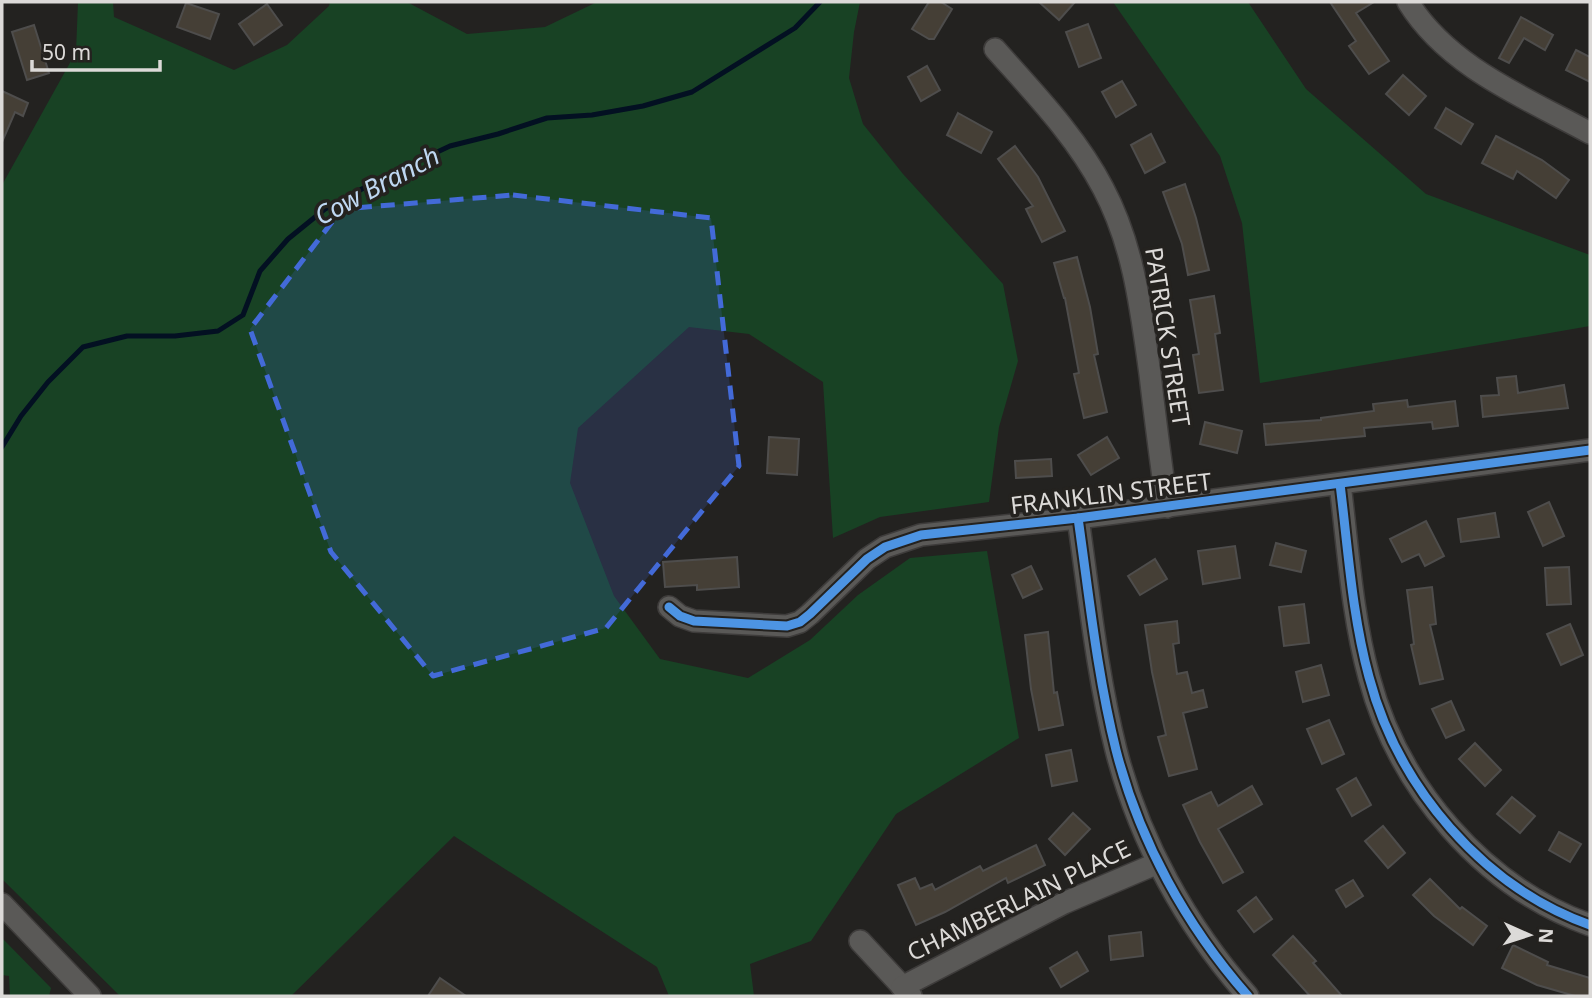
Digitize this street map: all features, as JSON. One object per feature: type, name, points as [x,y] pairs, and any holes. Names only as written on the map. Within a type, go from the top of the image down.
[{"type":"street","points":[[1408,2],[1431,31],[1472,66],[1590,133]]},
{"type":"street","name":"PATRICK STREET","points":[[995,49],[1061,124],[1090,166],[1116,216],[1129,252],[1139,297],[1167,507]]},
{"type":"street","name":"FRANKLIN STREET","points":[[669,607],[680,616],[694,621],[787,626],[800,622],[810,614],[867,559],[904,539],[1167,507],[1590,450]]},
{"type":"street","points":[[1340,484],[1360,641],[1382,718],[1399,754],[1420,789],[1444,820],[1493,869],[1524,892],[1572,919],[1590,925]]},
{"type":"street","points":[[1078,518],[1105,701],[1132,801],[1158,863],[1176,895],[1207,943],[1248,996]]},
{"type":"street","name":"CHAMBERLAIN PLACE","points":[[907,992],[1064,904],[1158,863]]},
{"type":"street","points":[[2,904],[90,996]]},
{"type":"street","points":[[860,941],[907,992]]},
{"type":"highlighted area","points":[[513,195],[711,218],[739,466],[606,628],[433,676],[331,552],[250,329],[342,209]]},
{"type":"green space","points":[[78,2],[113,2],[114,17],[234,70],[287,45],[329,6],[330,2],[407,2],[467,34],[545,27],[597,2],[860,2],[849,78],[863,124],[903,174],[1003,284],[1018,361],[999,427],[989,502],[880,517],[833,538],[823,382],[749,334],[689,327],[578,428],[570,483],[614,596],[660,659],[748,678],[810,640],[858,595],[910,558],[987,551],[1019,738],[896,814],[811,941],[750,964],[754,996],[669,996],[657,967],[454,836],[291,996],[120,996],[2,879],[2,185],[76,52]]},
{"type":"green space","points":[[1113,2],[1248,2],[1306,89],[1426,194],[1590,255],[1590,326],[1260,383],[1242,223],[1220,156]]},
{"type":"green space","points":[[2,938],[51,988],[49,996],[10,996],[9,976],[2,975]]},
{"type":"building","points":[[929,2],[941,2],[952,9],[934,39],[912,29]]},
{"type":"building","points":[[1039,2],[1075,2],[1059,20]]},
{"type":"building","points":[[1330,2],[1374,2],[1356,13],[1389,61],[1369,74],[1349,46],[1356,41]]},
{"type":"building","points":[[186,3],[219,14],[210,39],[177,27]]},
{"type":"building","points":[[267,4],[282,25],[254,45],[239,24]]},
{"type":"building","points":[[1521,17],[1553,35],[1545,50],[1524,38],[1509,63],[1499,58]]},
{"type":"building","points":[[1088,24],[1101,58],[1079,67],[1066,32]]},
{"type":"building","points":[[34,25],[49,73],[27,80],[12,32]]},
{"type":"building","points":[[1576,50],[1590,57],[1590,82],[1566,70]]},
{"type":"building","points":[[927,66],[940,90],[921,101],[908,77]]},
{"type":"building","points":[[1403,75],[1426,96],[1409,115],[1386,94]]},
{"type":"building","points":[[1122,81],[1136,105],[1116,117],[1102,92]]},
{"type":"building","points":[[2,91],[28,103],[23,116],[15,112],[2,142]]},
{"type":"building","points":[[1446,108],[1473,124],[1461,144],[1435,128]]},
{"type":"building","points":[[958,113],[992,132],[981,153],[947,135]]},
{"type":"building","points":[[1151,134],[1165,162],[1145,173],[1131,145]]},
{"type":"building","points":[[1496,136],[1542,160],[1569,180],[1556,198],[1517,171],[1513,179],[1482,163]]},
{"type":"building","points":[[1015,146],[1038,177],[1065,231],[1042,242],[1026,209],[1033,206],[998,159]]},
{"type":"building","points":[[1185,184],[1209,270],[1188,275],[1182,244],[1163,192]]},
{"type":"building","points":[[1077,257],[1090,307],[1098,354],[1094,355],[1107,412],[1084,418],[1074,374],[1079,373],[1065,298],[1054,263]]},
{"type":"building","points":[[1214,296],[1220,333],[1215,334],[1223,390],[1199,393],[1193,355],[1199,354],[1190,300]]},
{"type":"building","points":[[1516,376],[1518,393],[1564,385],[1568,408],[1483,417],[1481,396],[1499,395],[1497,378]]},
{"type":"building","points":[[1407,400],[1408,407],[1455,401],[1458,426],[1433,429],[1432,422],[1364,428],[1365,436],[1266,445],[1264,424],[1321,420],[1374,411],[1373,404]]},
{"type":"building","points":[[1205,422],[1242,431],[1237,453],[1200,444]]},
{"type":"building","points":[[769,437],[799,439],[797,475],[767,473]]},
{"type":"building","points":[[1107,437],[1119,458],[1091,475],[1078,455]]},
{"type":"building","points":[[1051,459],[1052,476],[1016,478],[1015,461]]},
{"type":"building","points":[[1549,502],[1564,536],[1543,546],[1528,512]]},
{"type":"building","points":[[1495,513],[1499,537],[1461,542],[1458,519]]},
{"type":"building","points":[[1426,521],[1444,556],[1425,566],[1419,554],[1402,562],[1390,539]]},
{"type":"building","points":[[1276,543],[1306,551],[1301,572],[1270,565]]},
{"type":"building","points":[[1235,546],[1240,578],[1203,584],[1198,551]]},
{"type":"building","points":[[737,557],[739,587],[697,590],[697,585],[665,587],[663,562]]},
{"type":"building","points":[[1155,559],[1167,579],[1140,595],[1128,576]]},
{"type":"building","points":[[1031,566],[1042,589],[1023,598],[1012,575]]},
{"type":"building","points":[[1569,567],[1571,604],[1547,605],[1545,568]]},
{"type":"building","points":[[1432,587],[1436,624],[1430,625],[1443,679],[1420,684],[1411,645],[1414,644],[1407,590]]},
{"type":"building","points":[[1304,604],[1309,643],[1284,646],[1279,607]]},
{"type":"building","points":[[1177,621],[1179,643],[1173,644],[1177,674],[1187,672],[1192,693],[1203,690],[1207,707],[1183,713],[1197,769],[1169,776],[1158,737],[1166,735],[1145,625]]},
{"type":"building","points":[[1570,624],[1583,655],[1561,665],[1547,634]]},
{"type":"building","points":[[1048,632],[1054,693],[1057,692],[1063,725],[1039,730],[1025,635]]},
{"type":"building","points":[[1321,665],[1329,695],[1303,702],[1296,672]]},
{"type":"building","points":[[1451,701],[1464,730],[1446,738],[1432,709]]},
{"type":"building","points":[[1329,720],[1344,754],[1322,764],[1307,729]]},
{"type":"building","points":[[1475,743],[1501,770],[1485,786],[1459,759]]},
{"type":"building","points":[[1071,750],[1077,781],[1052,786],[1046,755]]},
{"type":"building","points":[[1356,778],[1371,805],[1352,816],[1337,789]]},
{"type":"building","points":[[1252,786],[1262,804],[1218,829],[1243,872],[1223,883],[1183,805],[1211,792],[1218,806]]},
{"type":"building","points":[[1512,797],[1535,816],[1520,833],[1497,814]]},
{"type":"building","points":[[1073,813],[1090,829],[1065,855],[1049,839]]},
{"type":"building","points":[[1383,826],[1405,853],[1388,868],[1365,841]]},
{"type":"building","points":[[1559,832],[1581,844],[1570,862],[1549,850]]},
{"type":"building","points":[[1036,845],[1045,865],[1008,883],[1006,878],[916,925],[898,885],[915,878],[920,889],[932,884],[935,890],[980,866],[983,871]]},
{"type":"building","points":[[1430,879],[1460,909],[1462,907],[1487,926],[1473,945],[1434,916],[1413,895]]},
{"type":"building","points":[[1353,880],[1363,896],[1346,907],[1336,890]]},
{"type":"building","points":[[1256,897],[1272,919],[1254,932],[1238,911]]},
{"type":"building","points":[[1141,932],[1143,956],[1111,960],[1109,936]]},
{"type":"building","points":[[1293,936],[1342,996],[1310,996],[1273,955]]},
{"type":"building","points":[[1513,945],[1548,962],[1547,965],[1590,978],[1590,996],[1575,996],[1537,985],[1502,968]]},
{"type":"building","points":[[1077,952],[1088,971],[1061,987],[1050,968]]},
{"type":"building","points":[[440,978],[466,996],[428,996]]},
{"type":"waterway","name":"Cow Branch","points":[[2,447],[21,416],[48,382],[83,347],[127,336],[175,336],[218,331],[243,315],[260,271],[288,239],[325,209],[450,146],[547,118],[592,115],[643,106],[692,92],[795,28],[820,2]]},
{"type":"cycle path","points":[[669,607],[680,616],[694,621],[787,626],[800,622],[810,614],[867,559],[885,547],[921,535],[1078,518],[1590,450]]},
{"type":"cycle path","points":[[1340,484],[1351,581],[1363,654],[1382,718],[1401,757],[1423,794],[1450,828],[1481,859],[1514,886],[1551,908],[1590,925]]},
{"type":"cycle path","points":[[1078,518],[1104,693],[1126,784],[1167,880],[1204,941],[1248,996]]}]
